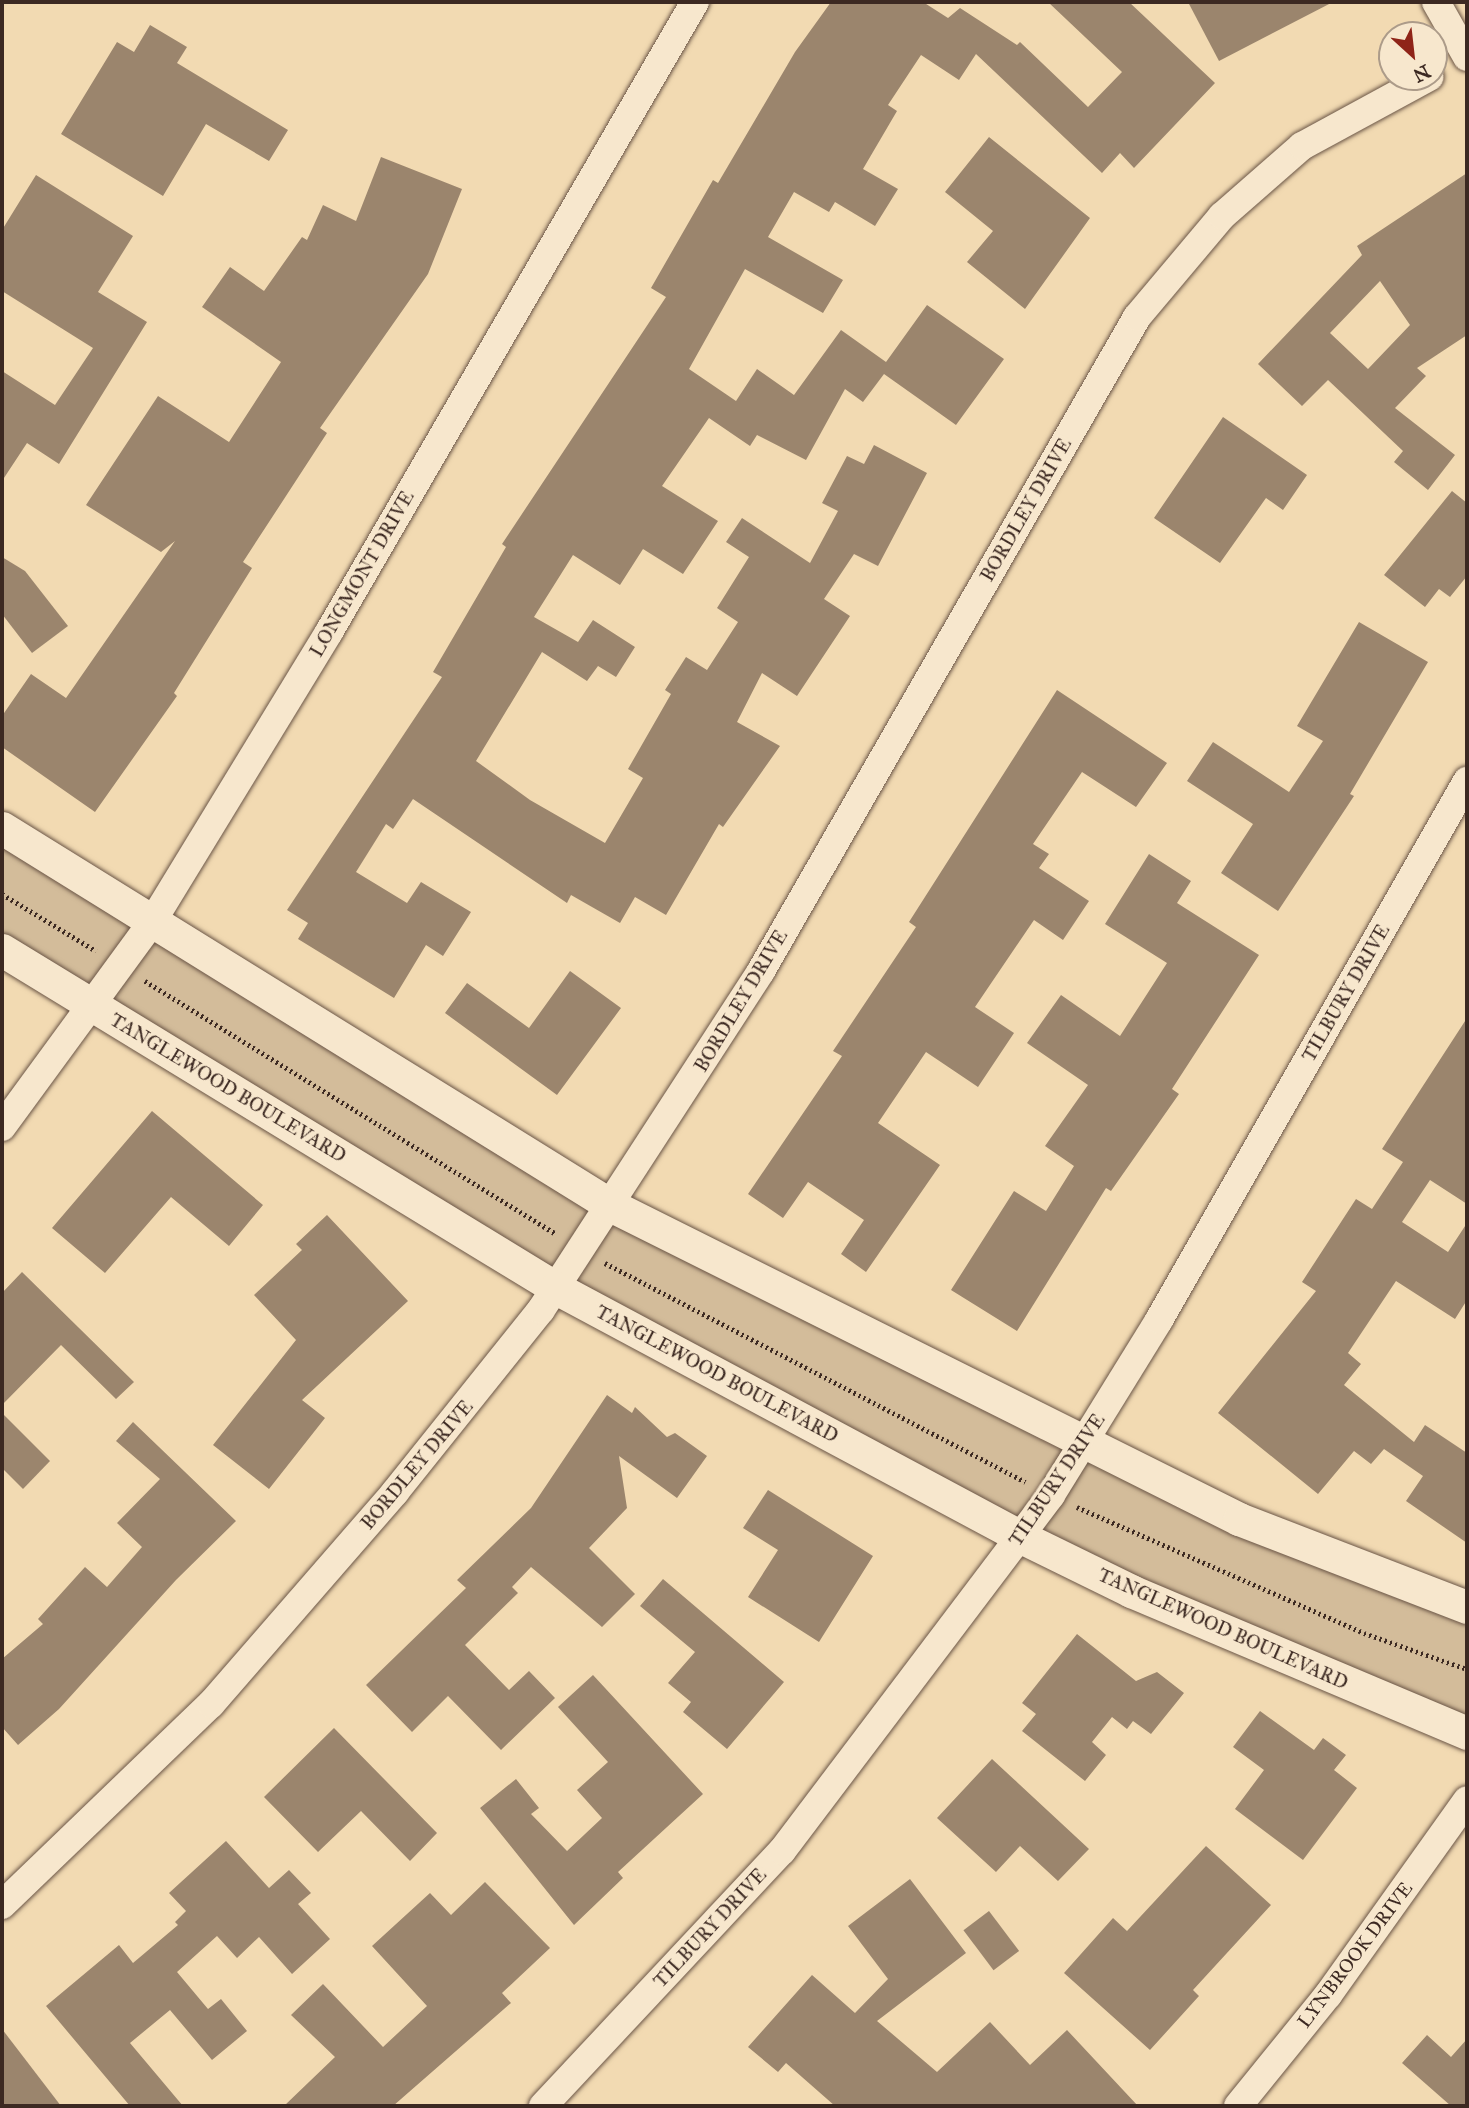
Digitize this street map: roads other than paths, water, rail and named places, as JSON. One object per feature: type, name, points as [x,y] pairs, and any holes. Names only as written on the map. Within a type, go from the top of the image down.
[{"type":"street","name":"LONGMONT DRIVE","points":[[2,1127],[152,922],[329,632],[695,2]]},
{"type":"street","points":[[1436,2],[1467,58],[1448,67]]},
{"type":"street","name":"BORDLEY DRIVE","points":[[2,1905],[211,1704],[396,1492],[512,1350],[612,1206],[761,971],[1137,317],[1222,216],[1302,146],[1403,91]]},
{"type":"street","name":"TILBURY DRIVE","points":[[543,2106],[782,1851],[1051,1495],[1158,1320],[1467,781]]},
{"type":"street","points":[[2,828],[612,1206],[1082,1444],[1239,1519],[1467,1607]]},
{"type":"street","name":"TANGLEWOOD BOULEVARD","points":[[2,950],[556,1288],[1021,1537],[1131,1591],[1467,1733]]},
{"type":"street","name":"LYNBROOK DRIVE","points":[[1238,2106],[1328,1995],[1467,1800]]}]
